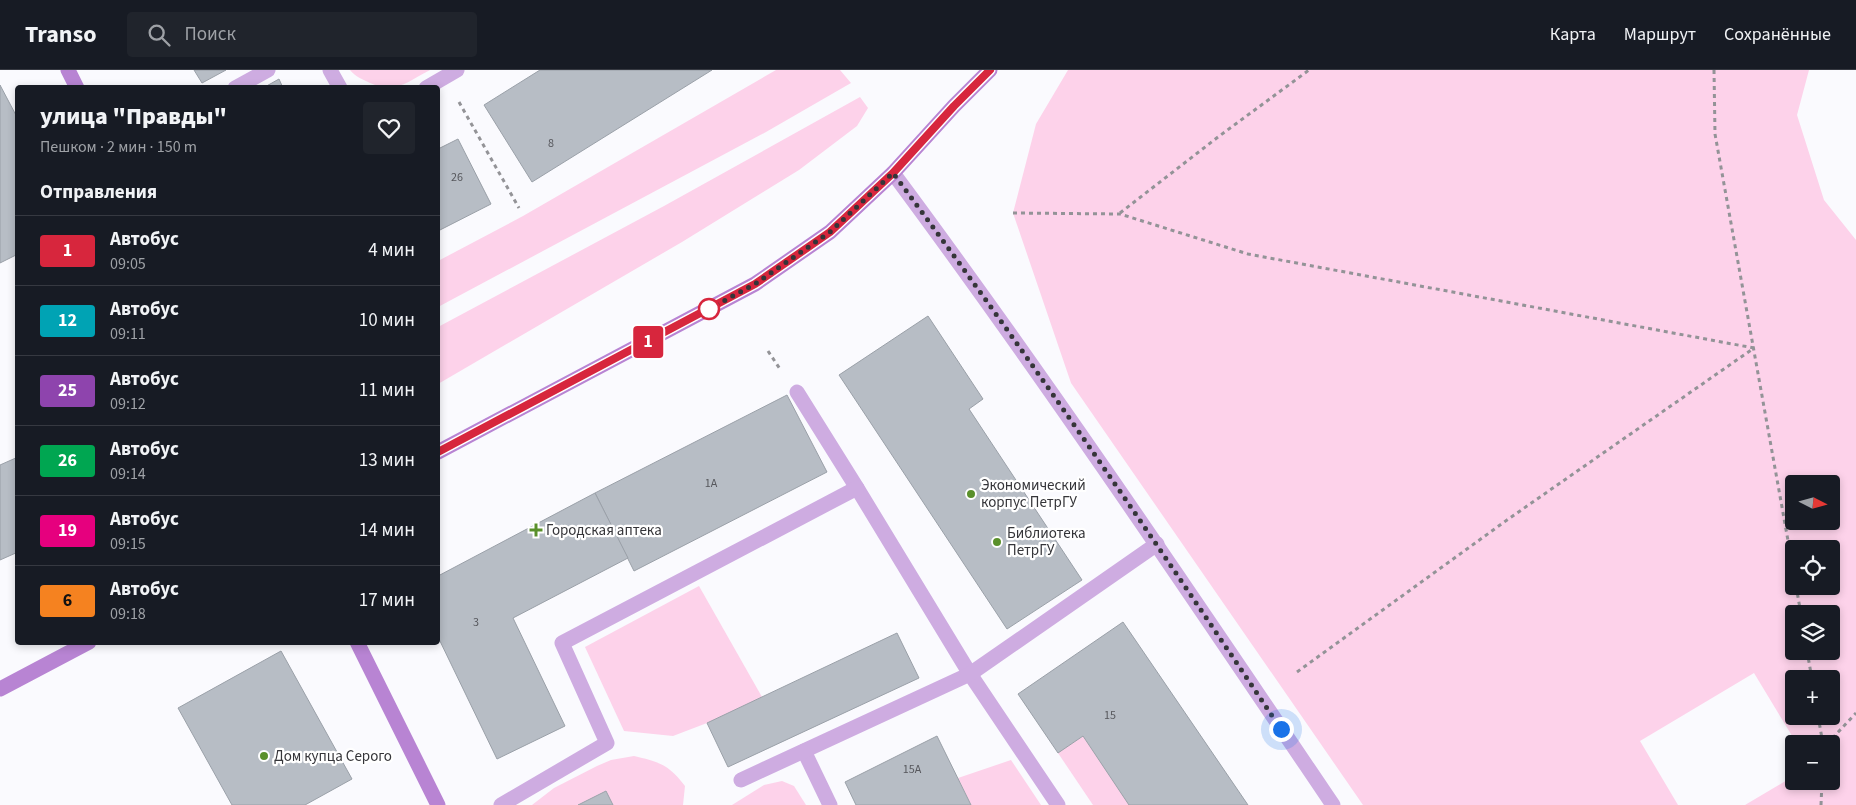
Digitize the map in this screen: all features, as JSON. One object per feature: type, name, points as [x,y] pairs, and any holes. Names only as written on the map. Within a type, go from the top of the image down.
[{"type":"main road","points":[[68,70],[76,85]]},
{"type":"main road","points":[[440,451],[755,284],[830,232],[893,173],[954,106],[990,70]]},
{"type":"main road","points":[[0,689],[83,645]]},
{"type":"main road","points":[[358,645],[438,805]]},
{"type":"street","points":[[240,85],[268,70]]},
{"type":"street","points":[[330,70],[338,85]]},
{"type":"street","points":[[431,85],[451,74]]},
{"type":"street","points":[[893,173],[954,255],[1157,544],[1332,805]]},
{"type":"street","points":[[797,392],[970,674],[1058,805]]},
{"type":"street","points":[[501,805],[607,743],[562,643],[857,488]]},
{"type":"street","points":[[741,780],[970,674],[1157,544]]},
{"type":"street","points":[[804,751],[830,805]]},
{"type":"path","points":[[1120,214],[1218,137],[1309,70]]},
{"type":"path","points":[[1714,70],[1715,134],[1788,540]]},
{"type":"path","points":[[451,74],[519,208]]},
{"type":"path","points":[[1013,213],[1120,214],[1248,254],[1754,348]]},
{"type":"path","points":[[1297,672],[1507,520],[1754,348]]},
{"type":"path","points":[[1834,735],[1856,713]]},
{"type":"path","points":[[1821,805],[1822,790]]},
{"type":"shaded area","points":[[350,70],[430,70],[401,85],[376,85],[357,76]]},
{"type":"shaded area","points":[[776,70],[840,70],[851,83],[766,132],[440,306],[440,260],[523,216]]},
{"type":"shaded area","points":[[1068,70],[1809,70],[1797,115],[1824,200],[1856,240],[1856,805],[1745,805],[1785,781],[1785,790],[1840,790],[1840,735],[1792,735],[1785,725],[1840,725],[1840,670],[1785,670],[1785,724],[1754,673],[1640,741],[1678,805],[1363,805],[1071,383],[1013,213],[1036,124]]},
{"type":"shaded area","points":[[860,97],[868,108],[857,126],[799,170],[682,242],[440,383],[440,326],[664,206]]},
{"type":"shaded area","points":[[699,586],[762,697],[707,723],[673,736],[624,731],[585,647]]},
{"type":"shaded area","points":[[1083,736],[1129,805],[1093,805],[1058,753]]},
{"type":"shaded area","points":[[634,756],[663,765],[674,773],[685,786],[683,805],[613,805],[606,791],[578,805],[532,805],[554,788],[597,766],[611,760]]},
{"type":"shaded area","points":[[1011,760],[1041,805],[971,805],[958,778]]},
{"type":"shaded area","points":[[782,781],[794,786],[806,805],[732,805],[764,785]]},
{"type":"building","points":[[194,70],[226,70],[202,83]]},
{"type":"building","points":[[540,70],[712,70],[532,182],[484,105]]},
{"type":"building","points":[[279,79],[282,85],[268,85]]},
{"type":"building","points":[[0,85],[15,113],[15,256],[0,263]]},
{"type":"building","points":[[458,139],[491,204],[440,230],[440,148]]},
{"type":"building","name":"Экономический корпус ПетрГУ","points":[[928,316],[983,399],[969,409],[1082,580],[1007,629],[839,375]]},
{"type":"building","points":[[787,395],[827,472],[634,571],[595,493]]},
{"type":"building","points":[[15,458],[15,553],[0,560],[0,465]]},
{"type":"building","points":[[595,493],[628,558],[513,618],[565,726],[497,759],[440,641],[440,575]]},
{"type":"building","points":[[1123,622],[1248,805],[1129,805],[1083,736],[1058,753],[1018,694]]},
{"type":"building","points":[[897,633],[919,678],[728,767],[707,723]]},
{"type":"building","points":[[281,651],[352,779],[305,805],[232,805],[178,708]]},
{"type":"building","points":[[937,736],[971,805],[856,805],[845,782]]},
{"type":"building","points":[[606,791],[613,805],[578,805]]},
{"type":"bus line","name":"1","points":[[440,451],[755,284],[830,232],[893,173],[954,106],[990,70]]},
{"type":"place","name":"Экономический корпус ПетрГУ","points":[[971,494]]},
{"type":"place","name":"Городская аптека","points":[[536,530]]},
{"type":"place","name":"Библиотека ПетрГУ","points":[[997,542]]},
{"type":"place","name":"Дом купца Серого","points":[[264,756]]},
{"type":"route","points":[[709,309],[755,284],[830,232],[893,173],[954,255],[1157,544],[1281,729]]}]
